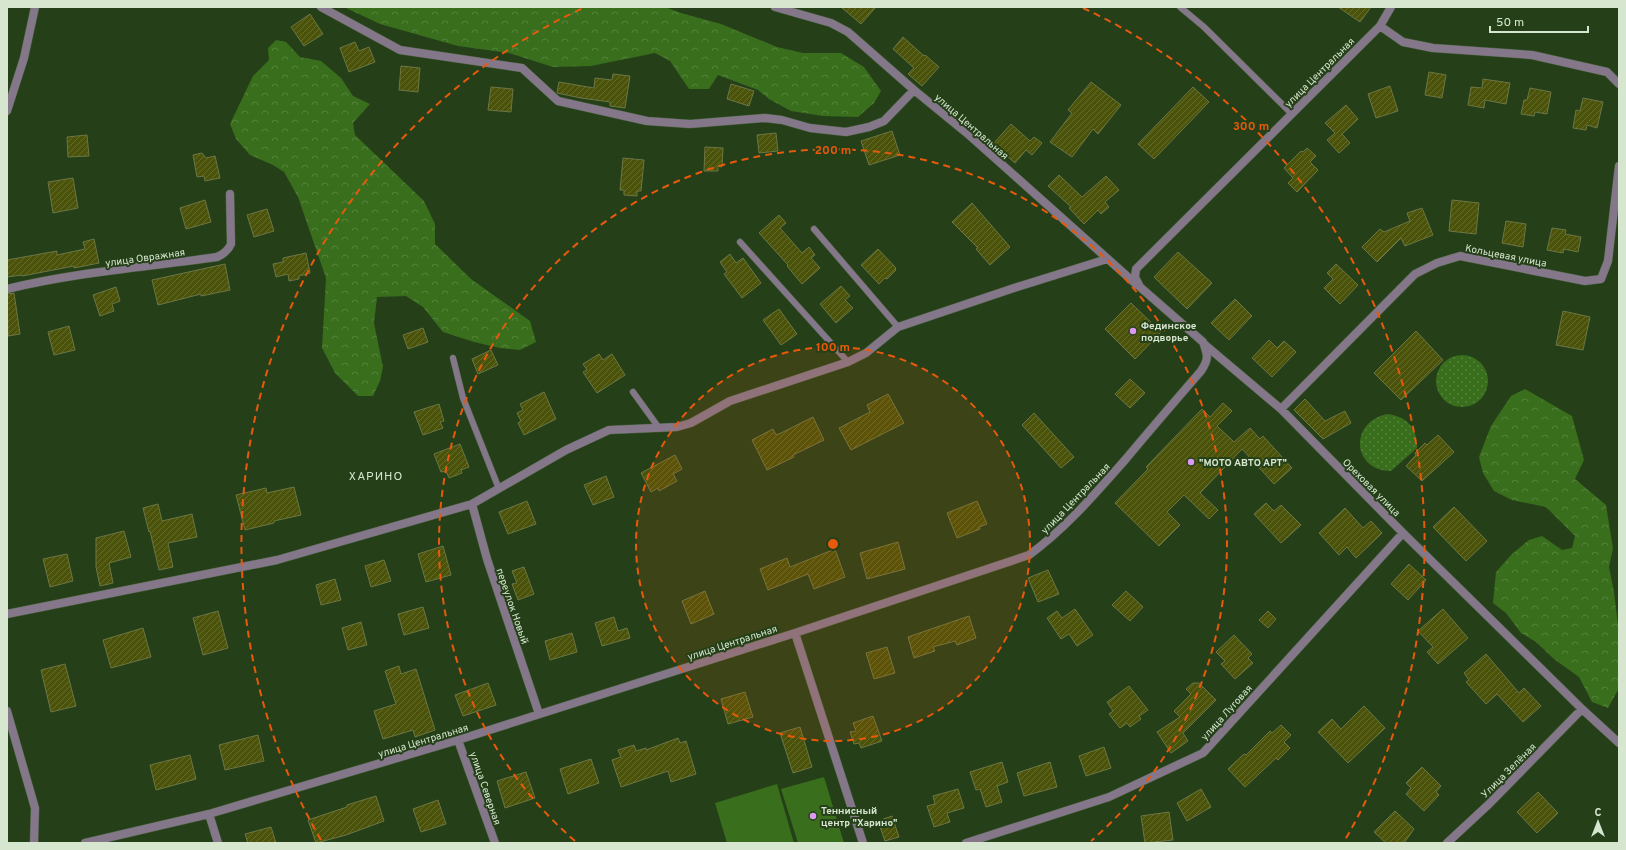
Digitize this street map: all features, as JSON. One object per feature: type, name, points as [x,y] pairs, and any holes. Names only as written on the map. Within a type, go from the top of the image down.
[{"type":"street","points":[[7,111],[24,58],[35,7]]},
{"type":"street","points":[[321,7],[400,50],[522,68],[558,101],[647,121],[690,124],[765,118],[782,120],[810,128],[846,132],[869,127],[884,120],[914,90]]},
{"type":"street","name":"улица Центральная","points":[[775,7],[818,19],[843,29],[854,37],[914,90],[969,135],[1140,287]]},
{"type":"street","name":"улица Центральная","points":[[1140,287],[1135,277],[1136,269],[1380,26],[1391,7]]},
{"type":"street","points":[[1380,26],[1402,42],[1432,48],[1532,55],[1607,72],[1619,84]]},
{"type":"street","name":"Кольцевая улица","points":[[1281,409],[1415,274],[1437,263],[1460,256],[1585,281],[1601,279],[1608,261],[1619,166]]},
{"type":"street","name":"улица Овражная","points":[[7,289],[32,283],[217,257],[224,254],[229,249],[231,244],[230,194]]},
{"type":"street","points":[[7,614],[277,560],[472,504],[566,450],[609,430],[677,427],[691,423],[730,401],[848,362],[866,353],[898,327],[1107,259]]},
{"type":"street","name":"Ореховая улица","points":[[1140,287],[1281,409],[1403,533],[1582,709],[1619,743]]},
{"type":"street","name":"улица Центральная","points":[[85,843],[209,814],[458,740],[795,633],[1030,555],[1052,539],[1072,519],[1201,371],[1206,363],[1208,354],[1203,342]]},
{"type":"street","name":"переулок Новый","points":[[472,504],[487,559],[538,714]]},
{"type":"street","name":"улица Луговая","points":[[966,843],[1109,796],[1203,753],[1403,533]]},
{"type":"street","points":[[795,633],[863,843]]},
{"type":"street","name":"Улица Зелёная","points":[[1447,843],[1489,804],[1582,709]]},
{"type":"street","points":[[7,711],[35,808],[34,843]]},
{"type":"street","name":"улица Северная","points":[[458,740],[494,843]]},
{"type":"street","points":[[209,814],[218,843]]},
{"type":"lane","points":[[1180,7],[1204,27],[1292,114]]},
{"type":"lane","points":[[814,230],[898,327]]},
{"type":"lane","points":[[740,242],[848,362]]},
{"type":"lane","points":[[453,358],[463,398],[499,489]]},
{"type":"lane","points":[[633,392],[659,428]]},
{"type":"green space","points":[[344,7],[665,7],[721,24],[777,47],[803,53],[841,53],[864,67],[881,91],[874,103],[858,117],[823,116],[791,111],[769,99],[758,90],[718,75],[709,89],[689,89],[670,61],[655,53],[591,66],[553,67],[509,53],[458,46],[380,24]]},
{"type":"green space","points":[[276,40],[286,42],[300,57],[321,61],[341,78],[353,96],[370,104],[353,123],[355,135],[424,201],[435,224],[435,244],[471,279],[530,321],[536,342],[520,350],[500,348],[474,342],[443,332],[423,307],[406,296],[377,297],[374,323],[383,367],[380,381],[373,396],[358,396],[335,373],[322,348],[326,278],[298,197],[284,172],[273,165],[250,155],[236,139],[230,124],[253,76],[269,60],[268,48]]},
{"type":"green space","points":[[1462,355],[1472,357],[1480,363],[1486,371],[1488,381],[1486,391],[1480,399],[1472,405],[1462,407],[1452,405],[1444,399],[1438,391],[1436,381],[1438,371],[1444,363],[1452,357]]},
{"type":"green space","points":[[1525,389],[1572,416],[1584,460],[1575,479],[1606,505],[1613,548],[1609,567],[1619,633],[1619,688],[1608,708],[1592,702],[1579,677],[1554,659],[1536,642],[1521,633],[1506,613],[1493,603],[1496,572],[1512,554],[1529,540],[1542,536],[1562,550],[1572,548],[1575,536],[1546,507],[1512,500],[1494,491],[1483,473],[1479,457],[1491,426],[1511,396]]},
{"type":"green space","points":[[1387,414],[1400,417],[1410,424],[1417,441],[1417,448],[1391,471],[1378,469],[1369,463],[1363,455],[1360,446],[1361,436],[1366,427],[1374,419]]},
{"type":"green space","name":"Теннисный центр \"Харино\"","points":[[824,777],[844,843],[798,843],[781,789]]},
{"type":"green space","points":[[777,784],[794,843],[727,843],[715,803]]},
{"type":"building","points":[[841,7],[876,7],[861,24]]},
{"type":"building","points":[[1338,7],[1371,7],[1360,22]]},
{"type":"building","points":[[310,14],[323,34],[304,46],[291,27]]},
{"type":"building","points":[[903,37],[939,67],[922,86],[908,74],[914,68],[893,49]]},
{"type":"building","points":[[355,42],[359,51],[369,47],[375,62],[349,72],[340,48]]},
{"type":"building","points":[[401,66],[420,68],[418,92],[399,90]]},
{"type":"building","points":[[1429,72],[1446,75],[1442,98],[1425,95]]},
{"type":"building","points":[[613,74],[630,76],[625,108],[610,106],[610,102],[557,93],[559,82],[594,88],[595,78],[612,80]]},
{"type":"building","points":[[1483,79],[1510,83],[1506,104],[1485,100],[1484,108],[1468,105],[1471,87],[1482,88]]},
{"type":"building","points":[[1091,82],[1121,105],[1098,134],[1093,129],[1072,157],[1050,142],[1072,113],[1068,110]]},
{"type":"building","points":[[731,84],[754,91],[749,106],[727,99]]},
{"type":"building","points":[[1390,86],[1398,111],[1376,118],[1368,94]]},
{"type":"building","points":[[491,87],[513,89],[511,112],[488,110]]},
{"type":"building","points":[[1193,87],[1209,102],[1154,159],[1138,144]]},
{"type":"building","points":[[1530,88],[1551,92],[1547,114],[1535,112],[1534,116],[1521,114],[1524,100],[1527,100]]},
{"type":"building","points":[[1583,98],[1603,102],[1597,128],[1587,125],[1586,130],[1573,128],[1576,110],[1580,111]]},
{"type":"building","points":[[1346,105],[1358,119],[1342,134],[1350,143],[1339,153],[1327,140],[1335,133],[1325,123]]},
{"type":"building","points":[[1011,124],[1030,141],[1034,137],[1042,143],[1032,155],[1026,150],[1015,163],[993,144]]},
{"type":"building","points":[[892,131],[900,155],[869,165],[861,141]]},
{"type":"building","points":[[776,133],[778,151],[759,153],[757,135]]},
{"type":"building","points":[[87,135],[89,156],[68,157],[67,137]]},
{"type":"building","points":[[705,147],[723,148],[722,167],[718,166],[718,171],[704,171]]},
{"type":"building","points":[[1307,148],[1316,156],[1310,162],[1318,170],[1297,192],[1288,183],[1293,178],[1284,168],[1301,151],[1303,152]]},
{"type":"building","points":[[202,153],[206,158],[215,156],[220,178],[205,181],[204,176],[197,177],[193,155]]},
{"type":"building","points":[[623,158],[644,160],[641,191],[637,191],[637,196],[624,195],[624,190],[620,190]]},
{"type":"building","points":[[1059,175],[1082,197],[1106,176],[1119,190],[1105,202],[1109,207],[1101,214],[1098,210],[1084,224],[1069,208],[1071,207],[1048,186]]},
{"type":"building","points":[[73,178],[78,208],[53,213],[48,182]]},
{"type":"building","points":[[205,200],[211,222],[186,229],[180,208]]},
{"type":"building","points":[[1452,200],[1479,203],[1476,234],[1449,231]]},
{"type":"building","points":[[972,203],[1010,247],[990,265],[976,249],[978,248],[952,222]]},
{"type":"building","points":[[1422,208],[1433,235],[1405,246],[1401,238],[1377,262],[1362,247],[1380,229],[1384,232],[1410,221],[1407,213]]},
{"type":"building","points":[[267,209],[274,231],[254,237],[247,215]]},
{"type":"building","points":[[779,215],[786,223],[780,228],[802,253],[809,247],[815,255],[811,258],[820,268],[802,284],[787,266],[788,265],[759,233]]},
{"type":"building","points":[[1506,221],[1526,224],[1523,247],[1502,243]]},
{"type":"building","points":[[1552,228],[1566,230],[1565,234],[1581,237],[1578,252],[1564,249],[1563,253],[1547,250]]},
{"type":"building","points":[[94,239],[99,263],[74,268],[74,266],[22,276],[7,277],[7,260],[57,251],[57,255],[85,249],[83,242]]},
{"type":"building","points":[[878,249],[896,268],[896,270],[887,279],[885,278],[879,284],[861,265]]},
{"type":"building","points":[[1178,252],[1212,283],[1187,309],[1154,277]]},
{"type":"building","points":[[306,253],[310,273],[299,276],[299,279],[289,281],[288,274],[276,277],[273,264],[283,262],[283,258]]},
{"type":"building","points":[[730,254],[736,263],[743,258],[761,283],[742,298],[724,274],[727,272],[720,262]]},
{"type":"building","points":[[225,264],[230,290],[201,296],[201,294],[158,305],[152,280]]},
{"type":"building","points":[[1336,264],[1358,285],[1340,304],[1324,288],[1333,279],[1327,273]]},
{"type":"building","points":[[841,286],[850,296],[845,300],[853,308],[836,323],[820,304]]},
{"type":"building","points":[[116,287],[120,301],[112,304],[114,311],[100,316],[93,295]]},
{"type":"building","points":[[14,293],[20,334],[8,336],[7,294]]},
{"type":"building","points":[[1235,299],[1252,316],[1229,340],[1211,323]]},
{"type":"building","name":"Фединское подворье","points":[[1131,303],[1161,332],[1135,359],[1105,329]]},
{"type":"building","points":[[779,309],[797,334],[781,345],[763,320]]},
{"type":"building","points":[[1563,311],[1590,317],[1583,350],[1556,345]]},
{"type":"building","points":[[69,326],[75,350],[54,355],[48,332]]},
{"type":"building","points":[[423,328],[428,342],[408,349],[403,335]]},
{"type":"building","points":[[1416,331],[1443,360],[1401,400],[1374,373]]},
{"type":"building","points":[[1269,340],[1277,348],[1284,341],[1296,352],[1272,377],[1252,358]]},
{"type":"building","points":[[491,350],[498,365],[478,374],[472,359]]},
{"type":"building","points":[[599,354],[603,360],[612,354],[625,375],[597,393],[583,372],[587,370],[583,364]]},
{"type":"building","points":[[1130,379],[1145,393],[1130,408],[1115,394]]},
{"type":"building","points":[[544,392],[556,419],[524,435],[518,423],[521,421],[517,413],[523,410],[520,404]]},
{"type":"building","points":[[888,394],[904,423],[851,450],[839,428],[870,412],[867,405]]},
{"type":"building","points":[[1305,399],[1325,421],[1345,411],[1351,423],[1323,439],[1294,410]]},
{"type":"building","points":[[1223,403],[1232,411],[1217,426],[1234,442],[1250,428],[1260,439],[1263,436],[1292,468],[1274,484],[1242,449],[1200,493],[1218,510],[1209,519],[1184,495],[1167,512],[1180,525],[1159,546],[1115,503],[1148,469],[1146,467],[1202,409],[1210,417]]},
{"type":"building","points":[[439,404],[444,421],[440,422],[443,428],[423,435],[414,412]]},
{"type":"building","points":[[1034,413],[1074,457],[1061,468],[1022,425]]},
{"type":"building","points":[[813,417],[824,440],[767,470],[752,440],[773,429],[776,435]]},
{"type":"building","points":[[1438,435],[1454,452],[1422,481],[1406,466],[1416,455],[1415,453],[1425,443],[1427,445]]},
{"type":"building","points":[[460,444],[469,467],[461,470],[462,473],[449,478],[446,471],[441,472],[434,454]]},
{"type":"building","points":[[675,455],[682,469],[673,474],[677,481],[659,491],[658,488],[651,492],[641,473]]},
{"type":"building","points":[[606,476],[614,497],[593,505],[584,485]]},
{"type":"building","points":[[294,487],[301,515],[245,530],[236,495],[266,488],[267,493]]},
{"type":"building","points":[[527,501],[536,524],[508,534],[499,512]]},
{"type":"building","points":[[977,501],[987,524],[979,527],[980,529],[957,538],[947,513]]},
{"type":"building","points":[[1266,503],[1274,511],[1281,505],[1301,525],[1281,543],[1254,514]]},
{"type":"building","points":[[158,504],[162,521],[192,514],[197,537],[168,543],[173,567],[159,570],[143,508]]},
{"type":"building","points":[[1454,507],[1487,541],[1466,561],[1433,527]]},
{"type":"building","points":[[1345,508],[1363,528],[1371,521],[1382,533],[1356,558],[1347,547],[1339,555],[1319,533]]},
{"type":"building","points":[[124,531],[131,557],[109,563],[113,583],[100,586],[96,567],[96,538]]},
{"type":"building","points":[[898,542],[905,569],[867,579],[860,553]]},
{"type":"building","points":[[443,546],[451,575],[426,582],[418,554]]},
{"type":"building","points":[[835,549],[845,577],[814,589],[808,574],[768,590],[760,569],[787,558],[790,567]]},
{"type":"building","points":[[67,554],[73,581],[50,587],[43,559]]},
{"type":"building","points":[[384,560],[391,581],[371,587],[365,566]]},
{"type":"building","points":[[1409,564],[1426,580],[1408,600],[1391,584]]},
{"type":"building","points":[[524,567],[534,594],[518,600],[512,584],[517,583],[512,571]]},
{"type":"building","points":[[1048,570],[1059,594],[1038,602],[1028,578]]},
{"type":"building","points":[[335,579],[341,600],[321,605],[316,585]]},
{"type":"building","points":[[705,591],[714,614],[691,624],[682,601]]},
{"type":"building","points":[[1126,591],[1143,607],[1130,621],[1112,605]]},
{"type":"building","points":[[423,607],[429,628],[404,635],[398,614]]},
{"type":"building","points":[[1075,609],[1093,635],[1077,646],[1069,634],[1061,639],[1047,618],[1057,611],[1062,618]]},
{"type":"building","points":[[1443,609],[1468,638],[1438,664],[1427,652],[1433,647],[1418,631]]},
{"type":"building","points":[[218,611],[228,648],[203,655],[193,618]]},
{"type":"building","points":[[1268,611],[1276,619],[1268,628],[1259,620]]},
{"type":"building","points":[[969,616],[976,638],[957,645],[955,641],[933,647],[935,651],[914,658],[908,637]]},
{"type":"building","points":[[614,617],[618,631],[627,628],[630,638],[602,646],[595,623]]},
{"type":"building","points":[[361,622],[367,645],[348,650],[342,628]]},
{"type":"building","points":[[143,628],[151,657],[111,668],[103,640]]},
{"type":"building","points":[[572,633],[577,652],[550,660],[545,641]]},
{"type":"building","points":[[1234,635],[1252,654],[1248,658],[1253,663],[1235,679],[1221,664],[1225,661],[1216,652]]},
{"type":"building","points":[[887,647],[895,673],[874,679],[866,653]]},
{"type":"building","points":[[1486,654],[1519,693],[1524,688],[1541,706],[1523,722],[1497,694],[1486,704],[1466,682],[1469,680],[1464,673]]},
{"type":"building","points":[[65,664],[76,706],[51,712],[41,670]]},
{"type":"building","points":[[399,666],[401,674],[416,669],[435,730],[415,737],[413,730],[383,739],[374,711],[396,704],[385,671]]},
{"type":"building","points":[[488,683],[496,705],[463,716],[455,695]]},
{"type":"building","points":[[1193,683],[1199,683],[1216,700],[1183,733],[1188,741],[1171,753],[1157,732],[1180,717],[1174,711],[1191,694],[1186,689]]},
{"type":"building","points":[[1129,686],[1148,710],[1139,716],[1141,719],[1130,727],[1127,723],[1120,728],[1109,714],[1113,711],[1107,702]]},
{"type":"building","points":[[745,692],[753,717],[728,724],[721,699]]},
{"type":"building","points":[[1364,706],[1385,728],[1348,763],[1318,732],[1332,719],[1341,729]]},
{"type":"building","points":[[873,716],[882,741],[861,748],[859,743],[854,744],[850,732],[856,731],[853,723]]},
{"type":"building","points":[[1281,725],[1291,735],[1284,742],[1290,748],[1278,760],[1276,758],[1245,787],[1228,769],[1244,754],[1246,755],[1270,731],[1272,733]]},
{"type":"building","points":[[800,727],[812,767],[793,773],[780,733]]},
{"type":"building","points":[[258,735],[264,761],[225,770],[219,745]]},
{"type":"building","points":[[678,738],[680,743],[686,741],[696,774],[671,782],[668,771],[621,787],[612,760],[621,757],[618,750],[634,745],[636,751],[646,748],[646,750]]},
{"type":"building","points":[[1104,747],[1111,768],[1086,776],[1079,756]]},
{"type":"building","points":[[190,755],[196,779],[156,790],[150,765]]},
{"type":"building","points":[[591,759],[599,783],[568,794],[560,769]]},
{"type":"building","points":[[1002,762],[1008,782],[997,786],[1002,802],[986,807],[980,789],[976,790],[970,772]]},
{"type":"building","points":[[1050,762],[1057,787],[1024,796],[1017,773]]},
{"type":"building","points":[[1422,767],[1441,786],[1436,792],[1439,795],[1424,811],[1406,794],[1411,788],[1406,783]]},
{"type":"building","points":[[526,772],[535,798],[505,808],[497,781]]},
{"type":"building","points":[[958,789],[964,808],[947,813],[950,822],[934,827],[927,806],[935,804],[933,796]]},
{"type":"building","points":[[1201,789],[1211,807],[1187,821],[1177,803]]},
{"type":"building","points":[[1538,792],[1558,813],[1537,833],[1517,812]]},
{"type":"building","points":[[376,796],[384,821],[346,835],[316,843],[308,820]]},
{"type":"building","points":[[438,800],[446,824],[421,832],[413,809]]},
{"type":"building","points":[[1395,811],[1414,829],[1404,843],[1386,843],[1374,832]]},
{"type":"building","points":[[1169,812],[1173,840],[1145,843],[1141,816]]},
{"type":"building","points":[[892,816],[899,837],[885,841],[878,821]]},
{"type":"building","points":[[271,827],[276,843],[248,843],[245,834]]},
{"type":"place","name":"Фединское подворье","points":[[1133,331]]},
{"type":"place","name":"\"МОТО АВТО АРТ\"","points":[[1191,462]]},
{"type":"place","name":"Теннисный центр \"Харино\"","points":[[813,816]]},
{"type":"district","name":"ХАРИНО","points":[[376,476]]}]
